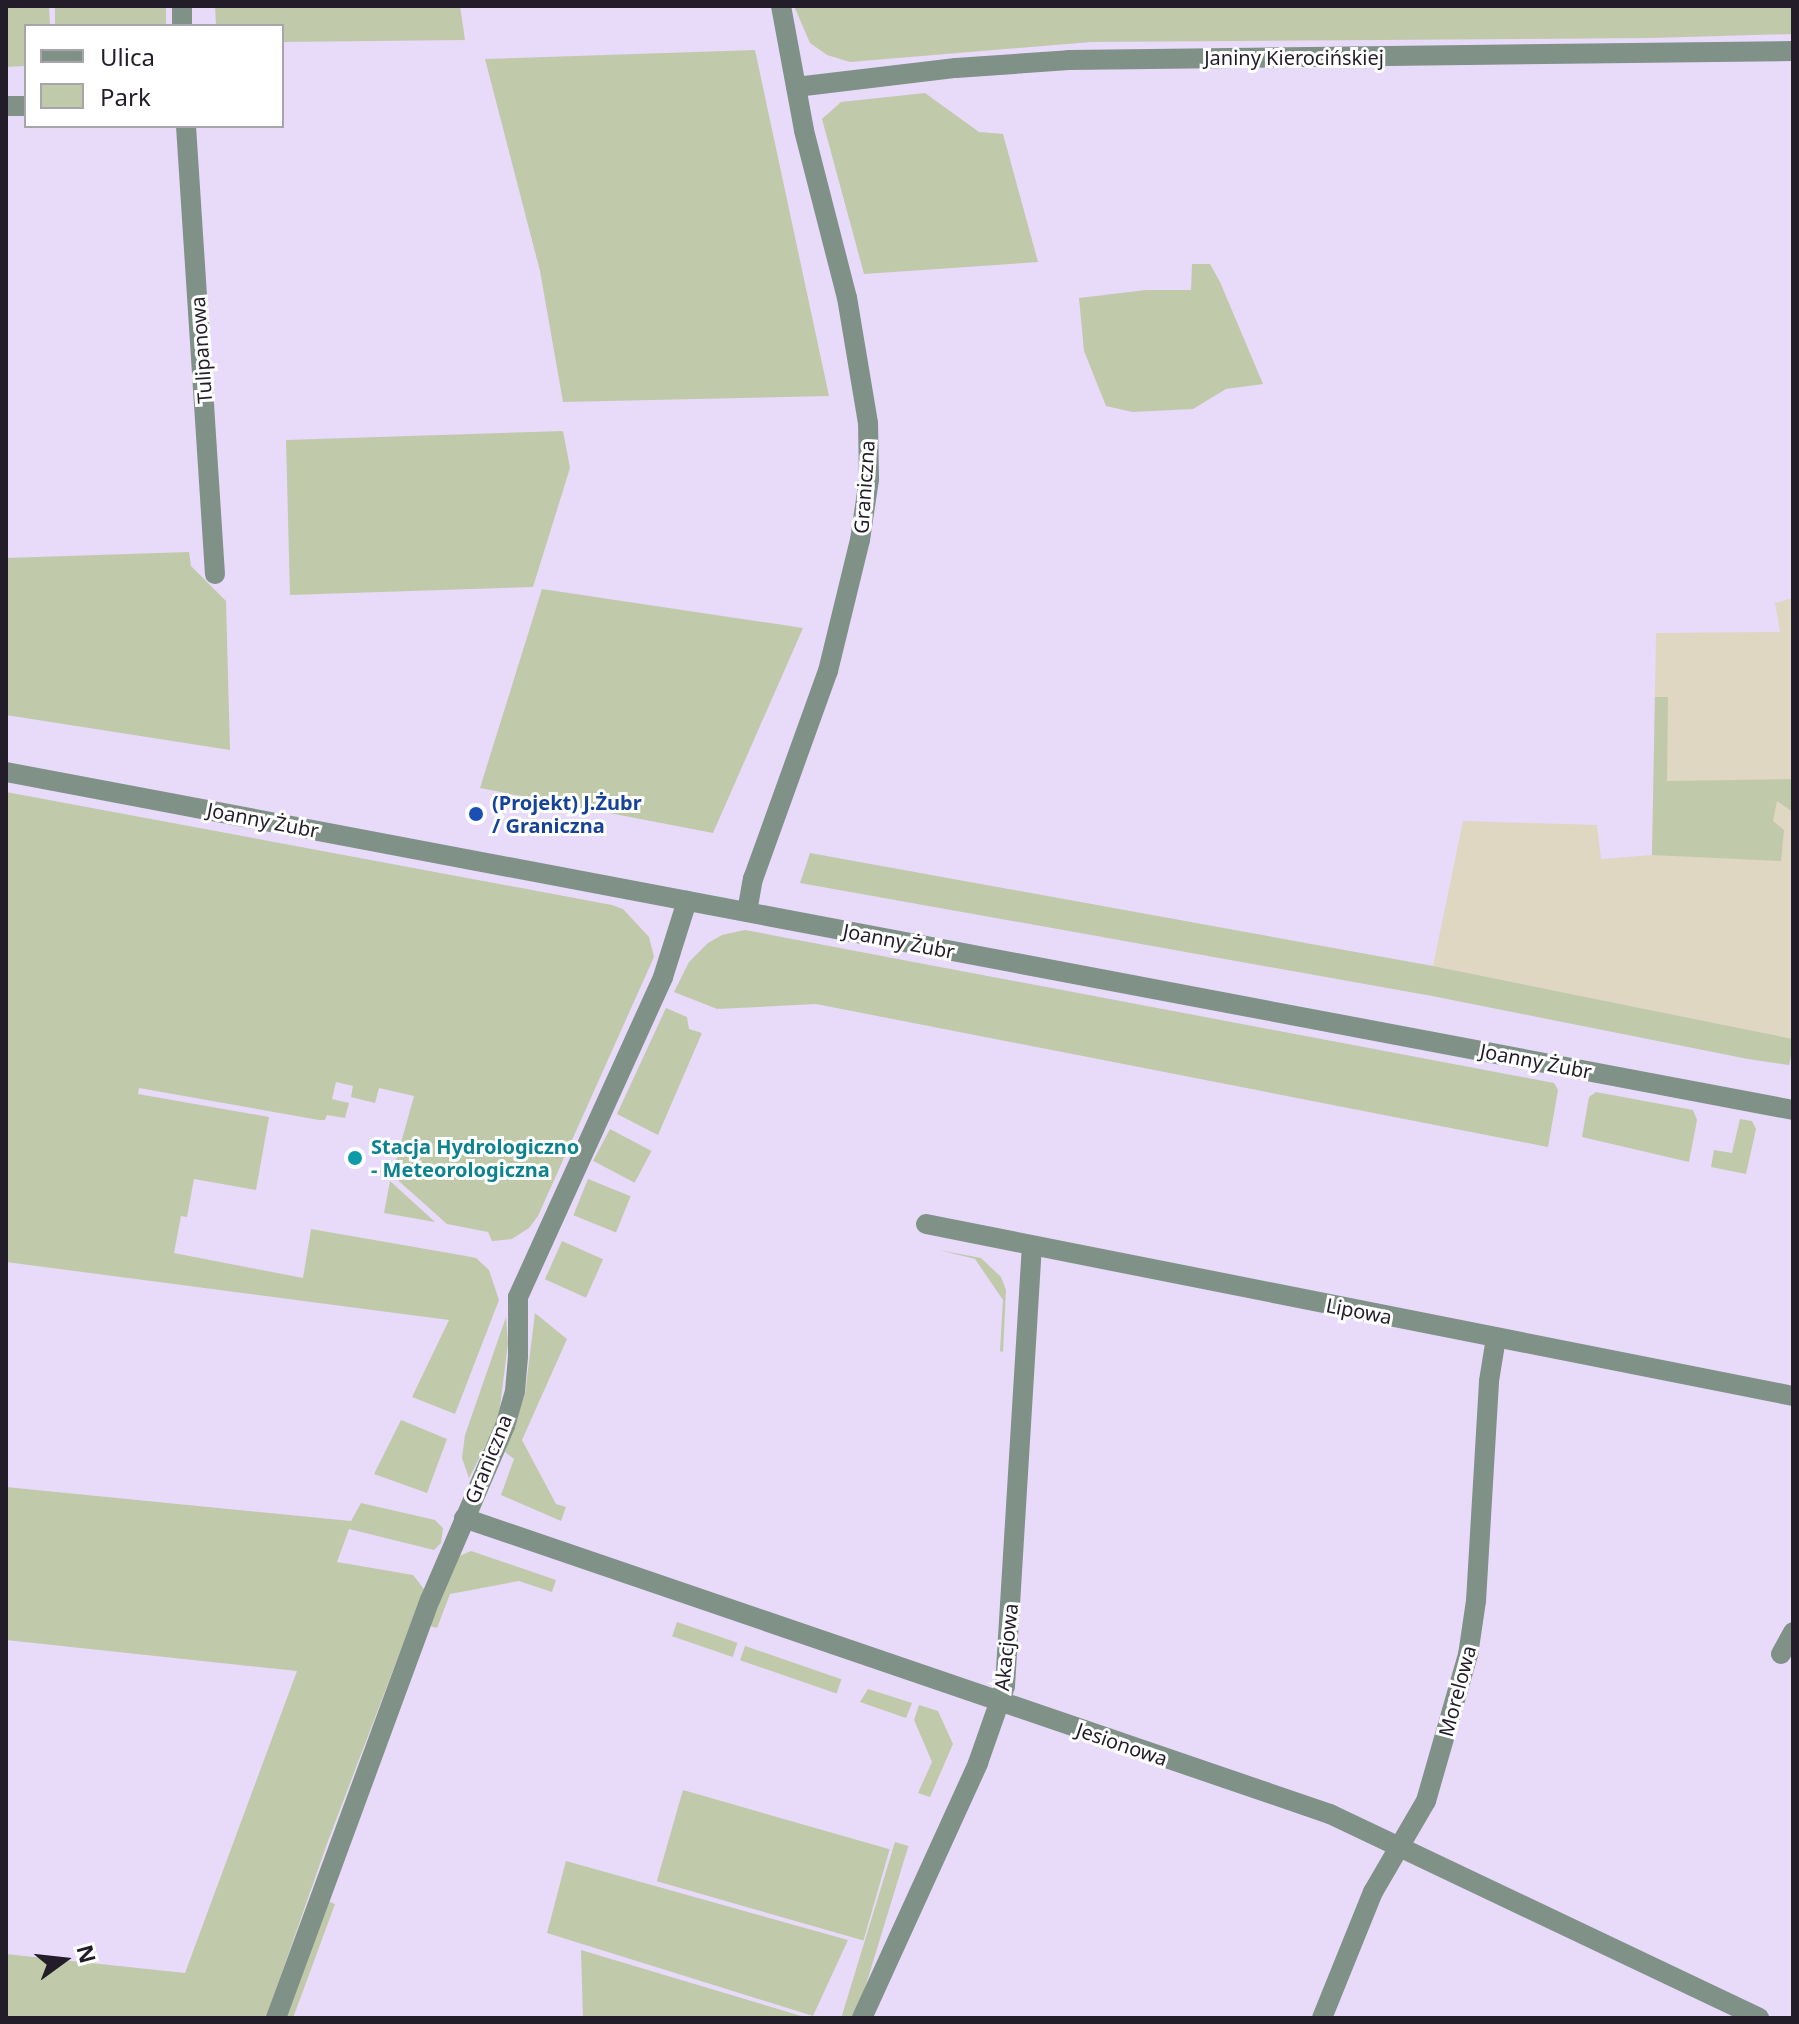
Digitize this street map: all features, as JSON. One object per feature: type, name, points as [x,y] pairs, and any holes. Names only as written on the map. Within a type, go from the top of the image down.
[{"type":"street","name":"Graniczna","points":[[747,912],[753,879],[835,645],[860,540],[869,479],[868,423],[857,352],[837,250],[804,130],[781,6]]},
{"type":"street","name":"Janiny Kierocińskiej","points":[[796,87],[956,68],[1069,60],[1793,51]]},
{"type":"street","name":"Tulipanowa","points":[[186,128],[215,574]]},
{"type":"street","name":"Joanny Żubr","points":[[6,772],[1793,1110]]},
{"type":"street","name":"Graniczna","points":[[276,2018],[349,1814],[464,1518],[505,1426],[515,1391],[520,1325],[518,1297],[663,977],[687,901]]},
{"type":"street","name":"Lipowa","points":[[926,1224],[1793,1396]]},
{"type":"street","name":"Akacjowa","points":[[862,2018],[978,1763],[1001,1703],[1008,1666],[1032,1247]]},
{"type":"street","name":"Morelowa","points":[[1322,2018],[1373,1892],[1426,1801],[1470,1642],[1496,1338]]},
{"type":"street","name":"Jesionowa","points":[[464,1518],[1330,1814],[1401,1845],[1759,2018]]},
{"type":"street","points":[[1781,1654],[1793,1632]]},
{"type":"shaded area","points":[[1793,598],[1793,1039],[1433,966],[1463,821],[1597,825],[1601,859],[1652,855],[1656,633],[1780,632],[1775,603]]},
{"type":"green space","points":[[6,6],[49,6],[50,24],[24,24],[24,66],[6,67]]},
{"type":"green space","points":[[55,6],[166,6],[166,24],[55,24]]},
{"type":"green space","points":[[215,6],[460,6],[465,40],[284,42],[284,24],[216,24]]},
{"type":"green space","points":[[794,6],[1793,6],[1793,34],[1091,42],[850,62],[827,55],[810,43]]},
{"type":"green space","points":[[755,50],[829,396],[563,402],[540,271],[485,59]]},
{"type":"green space","points":[[925,93],[979,132],[1003,134],[1038,262],[864,274],[822,119],[841,102]]},
{"type":"green space","points":[[1192,264],[1210,264],[1263,384],[1226,389],[1193,409],[1132,412],[1106,406],[1084,351],[1079,298],[1146,290],[1191,290]]},
{"type":"green space","points":[[563,431],[570,468],[533,587],[290,595],[286,440]]},
{"type":"green space","points":[[189,552],[191,566],[226,601],[230,750],[6,715],[6,558]]},
{"type":"green space","points":[[542,589],[803,628],[713,833],[480,788]]},
{"type":"green space","points":[[1655,697],[1668,697],[1667,781],[1793,779],[1793,812],[1777,801],[1773,821],[1784,830],[1781,861],[1652,855]]},
{"type":"green space","points":[[6,792],[612,905],[623,909],[649,937],[654,957],[538,1216],[529,1228],[512,1239],[492,1241],[488,1232],[447,1224],[392,1175],[414,1096],[379,1088],[375,1103],[351,1097],[353,1086],[336,1082],[332,1099],[349,1103],[345,1118],[327,1115],[325,1120],[319,1120],[139,1088],[138,1094],[269,1117],[256,1190],[194,1179],[187,1217],[181,1216],[174,1253],[303,1278],[311,1229],[476,1258],[489,1270],[499,1300],[455,1414],[412,1397],[449,1320],[6,1262]]},
{"type":"green space","points":[[810,853],[1433,966],[1793,1039],[1793,1048],[1789,1065],[1748,1059],[1432,996],[800,883]]},
{"type":"green space","points":[[745,930],[1554,1083],[1558,1090],[1548,1147],[816,1004],[717,1009],[674,992],[689,962],[708,943],[722,935]]},
{"type":"green space","points":[[666,1008],[687,1017],[689,1029],[702,1033],[658,1135],[617,1114]]},
{"type":"green space","points":[[1596,1092],[1693,1110],[1697,1120],[1689,1162],[1582,1137],[1589,1097]]},
{"type":"green space","points":[[1740,1119],[1752,1121],[1756,1129],[1746,1174],[1711,1167],[1714,1150],[1732,1153]]},
{"type":"green space","points":[[610,1129],[651,1151],[635,1183],[593,1161]]},
{"type":"green space","points":[[588,1179],[631,1196],[616,1232],[573,1215]]},
{"type":"green space","points":[[390,1181],[435,1222],[384,1213]]},
{"type":"green space","points":[[562,1241],[603,1259],[586,1298],[545,1279]]},
{"type":"green space","points":[[939,1250],[981,1258],[1001,1277],[1006,1290],[1003,1352],[1000,1351],[1003,1300],[975,1259]]},
{"type":"green space","points":[[535,1313],[567,1339],[522,1440],[556,1504],[566,1507],[561,1521],[501,1495],[514,1459],[505,1452],[525,1394]]},
{"type":"green space","points":[[506,1317],[508,1343],[500,1407],[494,1429],[469,1478],[462,1458],[465,1435]]},
{"type":"green space","points":[[401,1420],[447,1439],[427,1493],[374,1474]]},
{"type":"green space","points":[[6,1487],[351,1521],[361,1503],[435,1520],[443,1528],[441,1543],[434,1550],[349,1529],[337,1562],[413,1575],[424,1589],[328,1841],[266,2018],[6,2018],[6,1954],[185,1973],[297,1671],[6,1640]]},
{"type":"green space","points":[[471,1551],[556,1580],[552,1592],[519,1581],[450,1594],[437,1628],[430,1626],[457,1557]]},
{"type":"green space","points":[[677,1622],[738,1643],[733,1657],[672,1636]]},
{"type":"green space","points":[[745,1646],[841,1679],[837,1693],[740,1660]]},
{"type":"green space","points":[[868,1689],[912,1703],[906,1718],[860,1702]]},
{"type":"green space","points":[[919,1705],[938,1711],[953,1744],[930,1797],[918,1793],[932,1762],[914,1720]]},
{"type":"green space","points":[[683,1790],[890,1849],[863,1941],[657,1881]]},
{"type":"green space","points":[[895,1842],[908,1846],[856,2018],[841,2018]]},
{"type":"green space","points":[[566,1861],[848,1940],[813,2016],[547,1933]]},
{"type":"green space","points":[[327,1901],[335,1904],[293,2018],[285,2018]]},
{"type":"green space","points":[[581,1950],[808,2018],[583,2018]]},
{"type":"place","name":"(Projekt) J.Żubr / Graniczna","points":[[476,814]]},
{"type":"place","name":"Stacja Hydrologiczno - Meteorologiczna","points":[[355,1158]]}]
